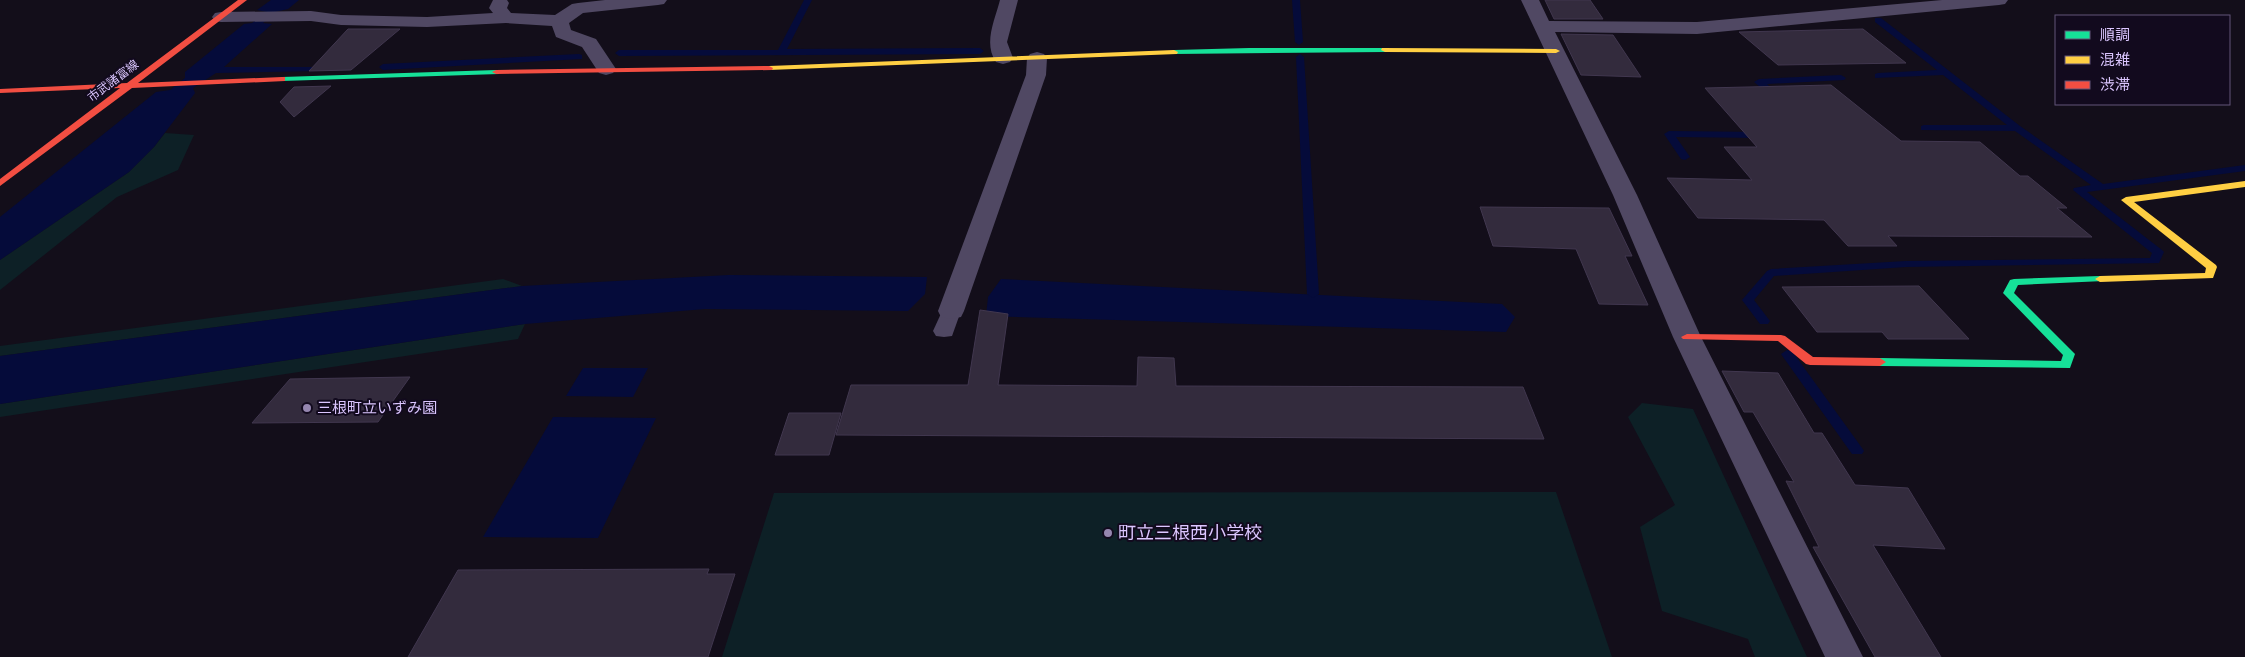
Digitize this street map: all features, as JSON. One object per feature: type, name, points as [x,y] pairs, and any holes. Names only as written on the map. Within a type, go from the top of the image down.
[{"type":"street","name":"市武諸富線","points":[[0,183],[243,0]]},
{"type":"street","points":[[502,0],[498,8],[506,18]]},
{"type":"street","points":[[221,17],[311,16],[341,20],[427,22],[506,18],[559,21],[578,8],[658,0]]},
{"type":"street","points":[[1003,58],[998,42],[1009,0]]},
{"type":"street","points":[[1530,0],[1625,195],[1687,337],[1844,657]]},
{"type":"street","points":[[1544,26],[1697,28],[1999,0]]},
{"type":"street","points":[[559,21],[562,33],[589,43],[606,69]]},
{"type":"street","points":[[0,91],[212,81],[606,69],[778,68],[1248,50],[1556,51]]},
{"type":"street","points":[[948,321],[1036,75],[1037,58]]},
{"type":"street","points":[[1687,337],[1780,338],[1810,361],[2066,365],[2069,354],[2008,292],[2014,282],[2209,276],[2212,267],[2126,200],[2245,184]]},
{"type":"shaded area","points":[[271,0],[299,0],[288,9],[275,12],[263,23],[272,24],[224,67],[322,67],[320,71],[216,73],[193,88],[195,93],[154,147],[129,172],[0,260],[0,217],[156,92],[170,90],[185,78],[185,72],[244,24],[252,23],[267,12],[257,10]]},
{"type":"shaded area","points":[[165,133],[194,135],[178,170],[117,197],[0,290],[0,260],[129,172]]},
{"type":"shaded area","points":[[729,275],[927,277],[925,294],[908,311],[705,309],[525,324],[0,404],[0,356],[522,286]]},
{"type":"shaded area","points":[[503,279],[522,286],[0,356],[0,346]]},
{"type":"shaded area","points":[[1001,279],[1502,304],[1515,317],[1506,332],[986,316],[988,297]]},
{"type":"shaded area","points":[[525,324],[518,339],[0,417],[0,404]]},
{"type":"shaded area","points":[[583,368],[648,368],[633,397],[566,396]]},
{"type":"shaded area","points":[[1642,403],[1693,409],[1807,657],[1755,657],[1748,639],[1662,611],[1640,527],[1675,505],[1628,417]]},
{"type":"shaded area","points":[[553,417],[656,418],[598,538],[483,537]]},
{"type":"shaded area","points":[[1556,492],[1612,657],[722,657],[774,493]]},
{"type":"building","points":[[1545,0],[1590,0],[1603,19],[1554,19]]},
{"type":"building","points":[[348,29],[400,29],[351,70],[309,71]]},
{"type":"building","points":[[1863,29],[1906,63],[1778,65],[1739,32]]},
{"type":"building","points":[[1561,34],[1613,35],[1641,77],[1581,75]]},
{"type":"building","points":[[1831,85],[1901,141],[1980,142],[2020,176],[2028,176],[2067,208],[2057,208],[2092,237],[1888,236],[1897,246],[1848,246],[1824,220],[1698,218],[1667,178],[1752,180],[1724,147],[1757,147],[1705,88]]},
{"type":"building","points":[[331,86],[294,117],[280,102],[294,87]]},
{"type":"building","points":[[1480,207],[1609,208],[1632,256],[1625,256],[1648,305],[1599,304],[1576,249],[1493,246]]},
{"type":"building","points":[[1919,286],[1969,339],[1888,339],[1882,332],[1817,332],[1782,287]]},
{"type":"building","points":[[980,310],[1008,314],[998,385],[1137,386],[1138,357],[1174,358],[1176,386],[1523,387],[1544,439],[836,435],[851,385],[968,385]]},
{"type":"building","points":[[1722,371],[1778,373],[1814,433],[1822,433],[1855,485],[1908,488],[1945,549],[1873,545],[1941,657],[1875,657],[1813,547],[1819,547],[1786,481],[1794,482],[1753,412],[1744,412]]},
{"type":"building","points":[[410,377],[378,422],[252,423],[290,379]]},
{"type":"building","points":[[789,413],[841,413],[829,455],[775,455]]},
{"type":"building","points":[[709,569],[707,574],[735,574],[708,657],[408,657],[458,570]]},
{"type":"waterway","points":[[781,52],[808,0]]},
{"type":"waterway","points":[[1296,0],[1299,42]]},
{"type":"waterway","points":[[1878,20],[1945,72]]},
{"type":"waterway","points":[[781,52],[980,51]]},
{"type":"waterway","points":[[619,53],[781,52]]},
{"type":"waterway","points":[[383,67],[579,57]]},
{"type":"waterway","points":[[1300,57],[1313,294]]},
{"type":"waterway","points":[[1878,76],[1945,72]]},
{"type":"waterway","points":[[1945,72],[2017,128]]},
{"type":"waterway","points":[[1776,97],[1759,82],[1841,78]]},
{"type":"waterway","points":[[1924,128],[2017,128]]},
{"type":"waterway","points":[[2017,128],[2101,187]]},
{"type":"waterway","points":[[1685,157],[1669,134],[1763,135]]},
{"type":"waterway","points":[[2101,187],[2245,168]]},
{"type":"waterway","points":[[1764,321],[1748,300],[1771,273],[1906,264],[2155,261],[2158,252],[2078,190],[2101,187]]},
{"type":"waterway","points":[[1787,354],[1857,451]]},
{"type":"traffic: fast","points":[[1174,52],[1385,50]]},
{"type":"traffic: fast","points":[[282,79],[496,72]]},
{"type":"traffic: fast","points":[[1880,362],[2066,365],[2069,354],[2008,293],[2014,282],[2100,279]]},
{"type":"traffic: slow","points":[[1385,50],[1556,51]]},
{"type":"traffic: slow","points":[[769,68],[1174,52]]},
{"type":"traffic: slow","points":[[2100,279],[2209,276],[2212,267],[2126,200],[2245,184]]},
{"type":"traffic: jam","points":[[0,183],[243,0]]},
{"type":"traffic: jam","points":[[496,72],[769,68]]},
{"type":"traffic: jam","points":[[0,91],[282,79]]},
{"type":"traffic: jam","points":[[1687,337],[1781,338],[1810,361],[1880,362]]},
{"type":"place","name":"三根町立いずみ園","points":[[307,408]]},
{"type":"place","name":"町立三根西小学校","points":[[1108,533]]}]
